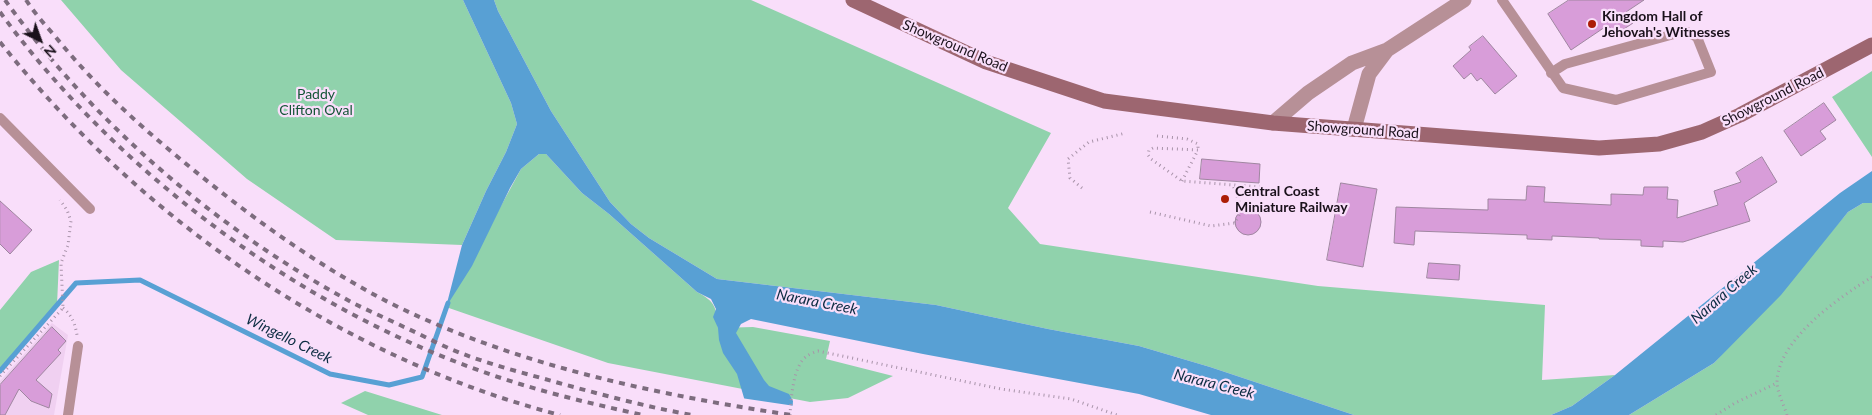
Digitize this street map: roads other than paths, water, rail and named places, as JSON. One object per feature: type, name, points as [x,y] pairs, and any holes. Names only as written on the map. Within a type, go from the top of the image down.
[{"type":"street","name":"Showground Road","points":[[852,0],[986,62],[1104,101],[1273,123],[1599,148],[1659,144],[1702,132],[1740,116],[1872,46]]},
{"type":"street","points":[[1273,123],[1308,93],[1352,63],[1387,50],[1464,0]]},
{"type":"street","points":[[1354,128],[1369,74],[1387,50]]},
{"type":"lane","points":[[1502,0],[1551,72],[1563,88],[1616,100],[1712,72],[1697,36],[1685,31],[1566,64],[1551,72]]},
{"type":"lane","points":[[0,118],[90,209]]},
{"type":"lane","points":[[68,415],[78,346]]},
{"type":"water","name":"Narara Creek","points":[[463,0],[494,0],[551,111],[610,202],[631,224],[649,238],[717,279],[936,305],[1139,346],[1210,367],[1354,415],[1211,415],[1139,394],[923,354],[751,319],[741,324],[736,333],[769,386],[789,394],[793,401],[792,415],[749,415],[737,374],[723,353],[718,328],[713,317],[716,309],[711,299],[697,292],[609,214],[582,193],[546,154],[539,154],[521,169],[472,266],[446,307],[462,245],[506,152],[517,124],[511,103]]},
{"type":"water","name":"Narara Creek","points":[[1872,171],[1872,203],[1863,203],[1848,212],[1781,295],[1714,363],[1629,415],[1551,415],[1572,406],[1615,375],[1840,193]]},
{"type":"waterway","name":"Wingello Creek","points":[[0,371],[76,283],[140,280],[330,374],[389,385],[422,377],[448,303]]},
{"type":"railway","points":[[5,0],[40,46],[119,132],[208,209],[305,275],[355,304],[466,355],[592,392],[692,415]]},
{"type":"railway","points":[[26,0],[83,69],[113,100],[162,143],[280,236],[362,288],[437,325],[535,360],[636,387],[791,415]]},
{"type":"railway","points":[[0,12],[46,70],[98,126],[154,178],[214,226],[278,271],[344,310],[412,343],[481,371],[561,396],[643,415]]},
{"type":"railway","points":[[0,42],[56,107],[116,167],[181,223],[250,274],[323,319],[400,358],[479,390],[560,415]]},
{"type":"place","name":"Kingdom Hall of Jehovah's Witnesses","points":[[1592,24]]},
{"type":"place","name":"Central Coast Miniature Railway","points":[[1225,199]]},
{"type":"park label","name":"Paddy Clifton Oval","points":[[316,102]]}]
